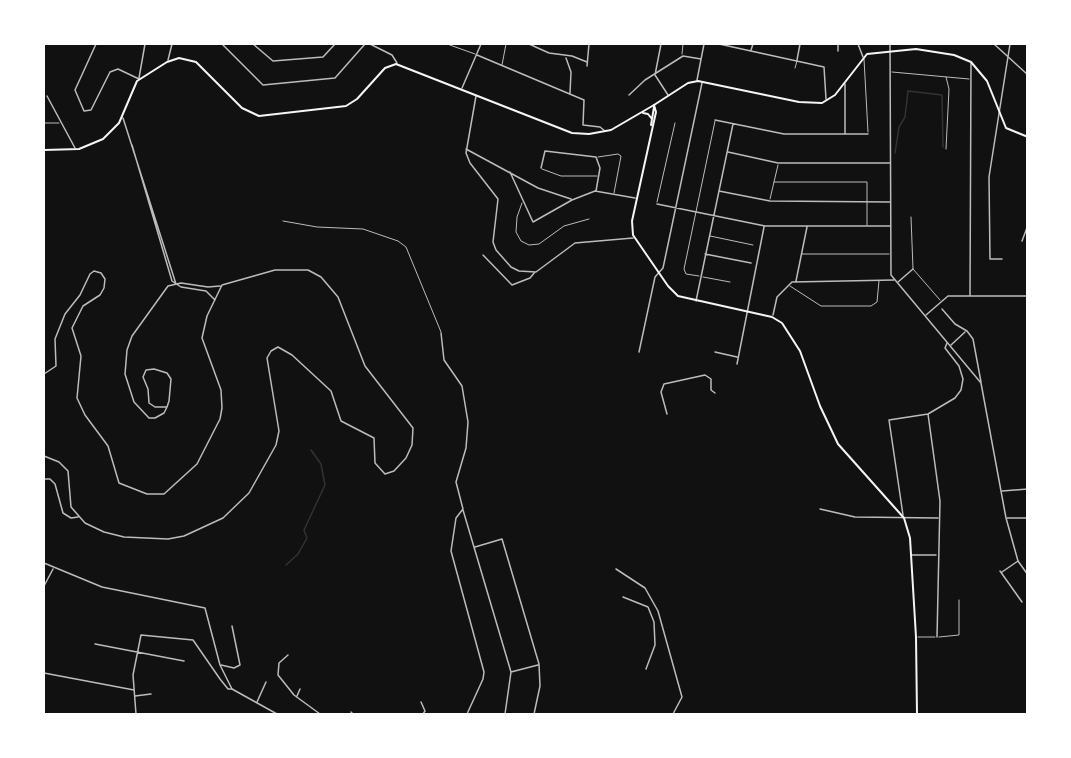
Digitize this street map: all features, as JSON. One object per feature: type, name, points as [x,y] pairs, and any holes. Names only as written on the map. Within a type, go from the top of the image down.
[{"type":"main road","points":[[44,150],[75,149],[92,145],[106,137],[122,116],[139,80],[167,62],[182,58],[194,61],[242,108],[263,116],[346,106],[357,99],[385,68],[398,64],[562,131],[584,134],[606,131],[643,113],[696,81],[799,102],[813,104],[826,101],[845,83],[863,57],[873,52],[916,49],[954,55],[970,62],[987,81],[1006,128],[1028,137]]},
{"type":"main road","points":[[651,131],[654,105]]},
{"type":"main road","points":[[654,105],[656,112],[631,224],[634,238],[675,294],[696,302],[772,317],[782,323],[800,351],[820,406],[838,444],[903,517],[909,534],[911,555],[916,637],[917,714]]},
{"type":"main road","points":[[643,113],[648,114],[652,119]]},
{"type":"street","points":[[96,44],[75,90],[84,111],[91,110],[109,73],[118,69],[139,80]]},
{"type":"street","points":[[139,80],[138,73],[146,44]]},
{"type":"street","points":[[167,62],[172,44]]},
{"type":"street","points":[[222,44],[263,85],[334,78],[365,44]]},
{"type":"street","points":[[253,44],[272,61],[323,57],[335,44]]},
{"type":"street","points":[[370,44],[392,55],[398,64]]},
{"type":"street","points":[[462,89],[481,44]]},
{"type":"street","points":[[529,44],[542,51],[565,57],[572,56],[587,62]]},
{"type":"street","points":[[587,66],[589,44]]},
{"type":"street","points":[[661,44],[655,75],[669,96]]},
{"type":"street","points":[[696,81],[704,44]]},
{"type":"street","points":[[719,44],[824,67],[826,101]]},
{"type":"street","points":[[751,51],[753,44]]},
{"type":"street","points":[[797,61],[800,44]]},
{"type":"street","points":[[838,44],[838,51]]},
{"type":"street","points":[[858,44],[863,57]]},
{"type":"street","points":[[890,44],[891,275],[981,383]]},
{"type":"street","points":[[994,44],[1028,75]]},
{"type":"street","points":[[1002,259],[990,259],[990,177],[1010,44]]},
{"type":"street","points":[[477,55],[584,99],[583,125],[600,127],[606,131]]},
{"type":"street","points":[[629,95],[634,88],[683,56],[701,59]]},
{"type":"street","points":[[565,57],[571,72],[570,93]]},
{"type":"street","points":[[970,62],[970,296]]},
{"type":"street","points":[[639,352],[655,277],[663,268],[703,81]]},
{"type":"street","points":[[845,83],[845,134]]},
{"type":"street","points":[[476,95],[466,149],[470,163],[498,199],[493,236],[496,250],[511,267],[519,271],[536,272]]},
{"type":"street","points":[[46,96],[75,149]]},
{"type":"street","points":[[122,116],[175,285]]},
{"type":"street","points":[[715,120],[784,134],[868,134]]},
{"type":"street","points":[[696,302],[733,124]]},
{"type":"street","points":[[466,149],[538,188],[572,200]]},
{"type":"street","points":[[541,168],[545,151],[596,157],[600,168],[595,191]]},
{"type":"street","points":[[727,152],[778,163],[891,163]]},
{"type":"street","points":[[510,172],[529,219],[534,223],[572,200],[595,191],[636,198]]},
{"type":"street","points":[[719,191],[770,201],[891,202]]},
{"type":"street","points":[[657,204],[765,226],[891,226]]},
{"type":"street","points":[[1022,241],[1028,225]]},
{"type":"street","points":[[737,364],[765,226]]},
{"type":"street","points":[[796,282],[808,226]]},
{"type":"street","points":[[483,255],[512,285],[530,278],[575,243],[634,238]]},
{"type":"street","points":[[705,254],[751,263]]},
{"type":"street","points":[[897,282],[913,269]]},
{"type":"street","points":[[44,479],[50,479],[55,484],[61,509],[67,515],[79,518],[104,532],[124,537],[168,539],[184,536],[223,518],[249,493],[276,445],[279,431],[267,358],[271,351],[278,347],[292,355],[331,391],[341,421],[374,438],[375,463],[379,470],[385,474],[394,471],[406,458],[412,445],[414,428],[365,366],[338,297],[321,277],[308,270],[275,270],[208,287],[168,286],[142,319],[132,336],[125,361],[127,385],[141,412],[154,418],[164,413],[167,407],[171,379],[167,373],[150,369],[143,376],[148,389],[149,403],[155,407],[167,407]]},
{"type":"street","points":[[44,374],[52,371],[57,363],[55,339],[65,314],[80,295],[90,274],[94,271],[101,273],[105,279],[104,288],[100,295],[83,306],[72,328],[81,356],[77,398],[85,416],[108,446],[119,483],[147,494],[164,494],[197,464],[220,419],[222,408],[220,390],[202,338],[207,316],[222,285]]},
{"type":"street","points":[[772,317],[776,299],[789,284],[895,280]]},
{"type":"street","points":[[175,285],[206,291],[216,301]]},
{"type":"street","points":[[925,316],[948,296],[1028,296]]},
{"type":"street","points":[[942,309],[955,324],[966,330],[974,339],[1006,518],[1018,561],[1028,575]]},
{"type":"street","points":[[950,345],[966,330]]},
{"type":"street","points":[[441,333],[444,360],[462,386],[468,432],[456,482],[511,672],[512,682],[505,714]]},
{"type":"street","points":[[903,517],[889,420],[927,414],[949,402],[961,390],[961,372],[945,348],[947,341]]},
{"type":"street","points":[[715,352],[738,357]]},
{"type":"street","points":[[668,414],[661,392],[664,384],[705,375],[711,379],[711,390],[715,393]]},
{"type":"street","points":[[927,414],[940,501],[937,555],[937,637]]},
{"type":"street","points":[[44,456],[59,462],[68,471],[71,507],[79,518]]},
{"type":"street","points":[[1001,491],[1028,489]]},
{"type":"street","points":[[67,515],[71,507]]},
{"type":"street","points":[[463,509],[456,518],[451,556],[484,672],[467,714]]},
{"type":"street","points":[[820,509],[855,518],[939,518]]},
{"type":"street","points":[[1006,518],[1028,518]]},
{"type":"street","points":[[474,547],[502,539],[539,664],[540,688],[534,714]]},
{"type":"street","points":[[911,555],[937,555]]},
{"type":"street","points":[[1018,561],[1001,572],[1022,602]]},
{"type":"street","points":[[44,563],[99,587],[205,608],[220,665],[232,689]]},
{"type":"street","points":[[44,586],[54,567]]},
{"type":"street","points":[[616,569],[645,588],[658,611],[682,697],[673,714]]},
{"type":"street","points":[[623,597],[644,605],[651,612],[656,633],[646,669]]},
{"type":"street","points":[[220,665],[240,666],[232,626]]},
{"type":"street","points":[[136,714],[134,675],[141,635],[193,640],[228,689],[232,689],[277,714]]},
{"type":"street","points":[[95,644],[184,661]]},
{"type":"street","points":[[288,655],[279,663],[277,672],[297,697],[320,714]]},
{"type":"street","points":[[511,672],[539,664]]},
{"type":"street","points":[[649,664],[654,667]]},
{"type":"street","points":[[44,673],[135,690]]},
{"type":"street","points":[[257,702],[266,682]]},
{"type":"street","points":[[297,697],[300,688]]},
{"type":"street","points":[[135,696],[151,694]]},
{"type":"street","points":[[421,702],[425,711],[423,714]]},
{"type":"lane","points":[[447,44],[477,55]]},
{"type":"lane","points":[[502,64],[506,44]]},
{"type":"lane","points":[[683,44],[683,56]]},
{"type":"lane","points":[[863,57],[866,63],[868,134]]},
{"type":"lane","points":[[795,68],[797,61]]},
{"type":"lane","points":[[890,72],[971,80]]},
{"type":"lane","points":[[946,76],[949,89],[946,149]]},
{"type":"lane","points":[[715,120],[684,269],[686,274],[730,282]]},
{"type":"lane","points":[[44,123],[61,123]]},
{"type":"lane","points":[[657,204],[675,123]]},
{"type":"lane","points":[[596,157],[621,154],[614,193]]},
{"type":"lane","points":[[770,201],[778,163]]},
{"type":"lane","points":[[541,168],[561,176],[599,176]]},
{"type":"lane","points":[[774,182],[867,182],[867,226]]},
{"type":"lane","points":[[522,201],[516,216],[516,230],[519,239],[527,245],[539,244],[564,226],[589,219]]},
{"type":"lane","points":[[912,218],[913,269],[941,302]]},
{"type":"lane","points":[[283,221],[317,227],[363,228],[398,241],[406,247],[441,333]]},
{"type":"lane","points":[[709,236],[753,245]]},
{"type":"lane","points":[[802,254],[891,254]]},
{"type":"lane","points":[[789,284],[821,306],[871,306],[877,302],[879,281]]},
{"type":"lane","points":[[916,637],[959,635],[959,600]]},
{"type":"waterway","points":[[895,153],[899,127],[905,117],[908,91],[942,95],[943,147]]},
{"type":"waterway","points":[[286,565],[298,554],[307,538],[304,530],[325,485],[321,464],[311,450]]}]
